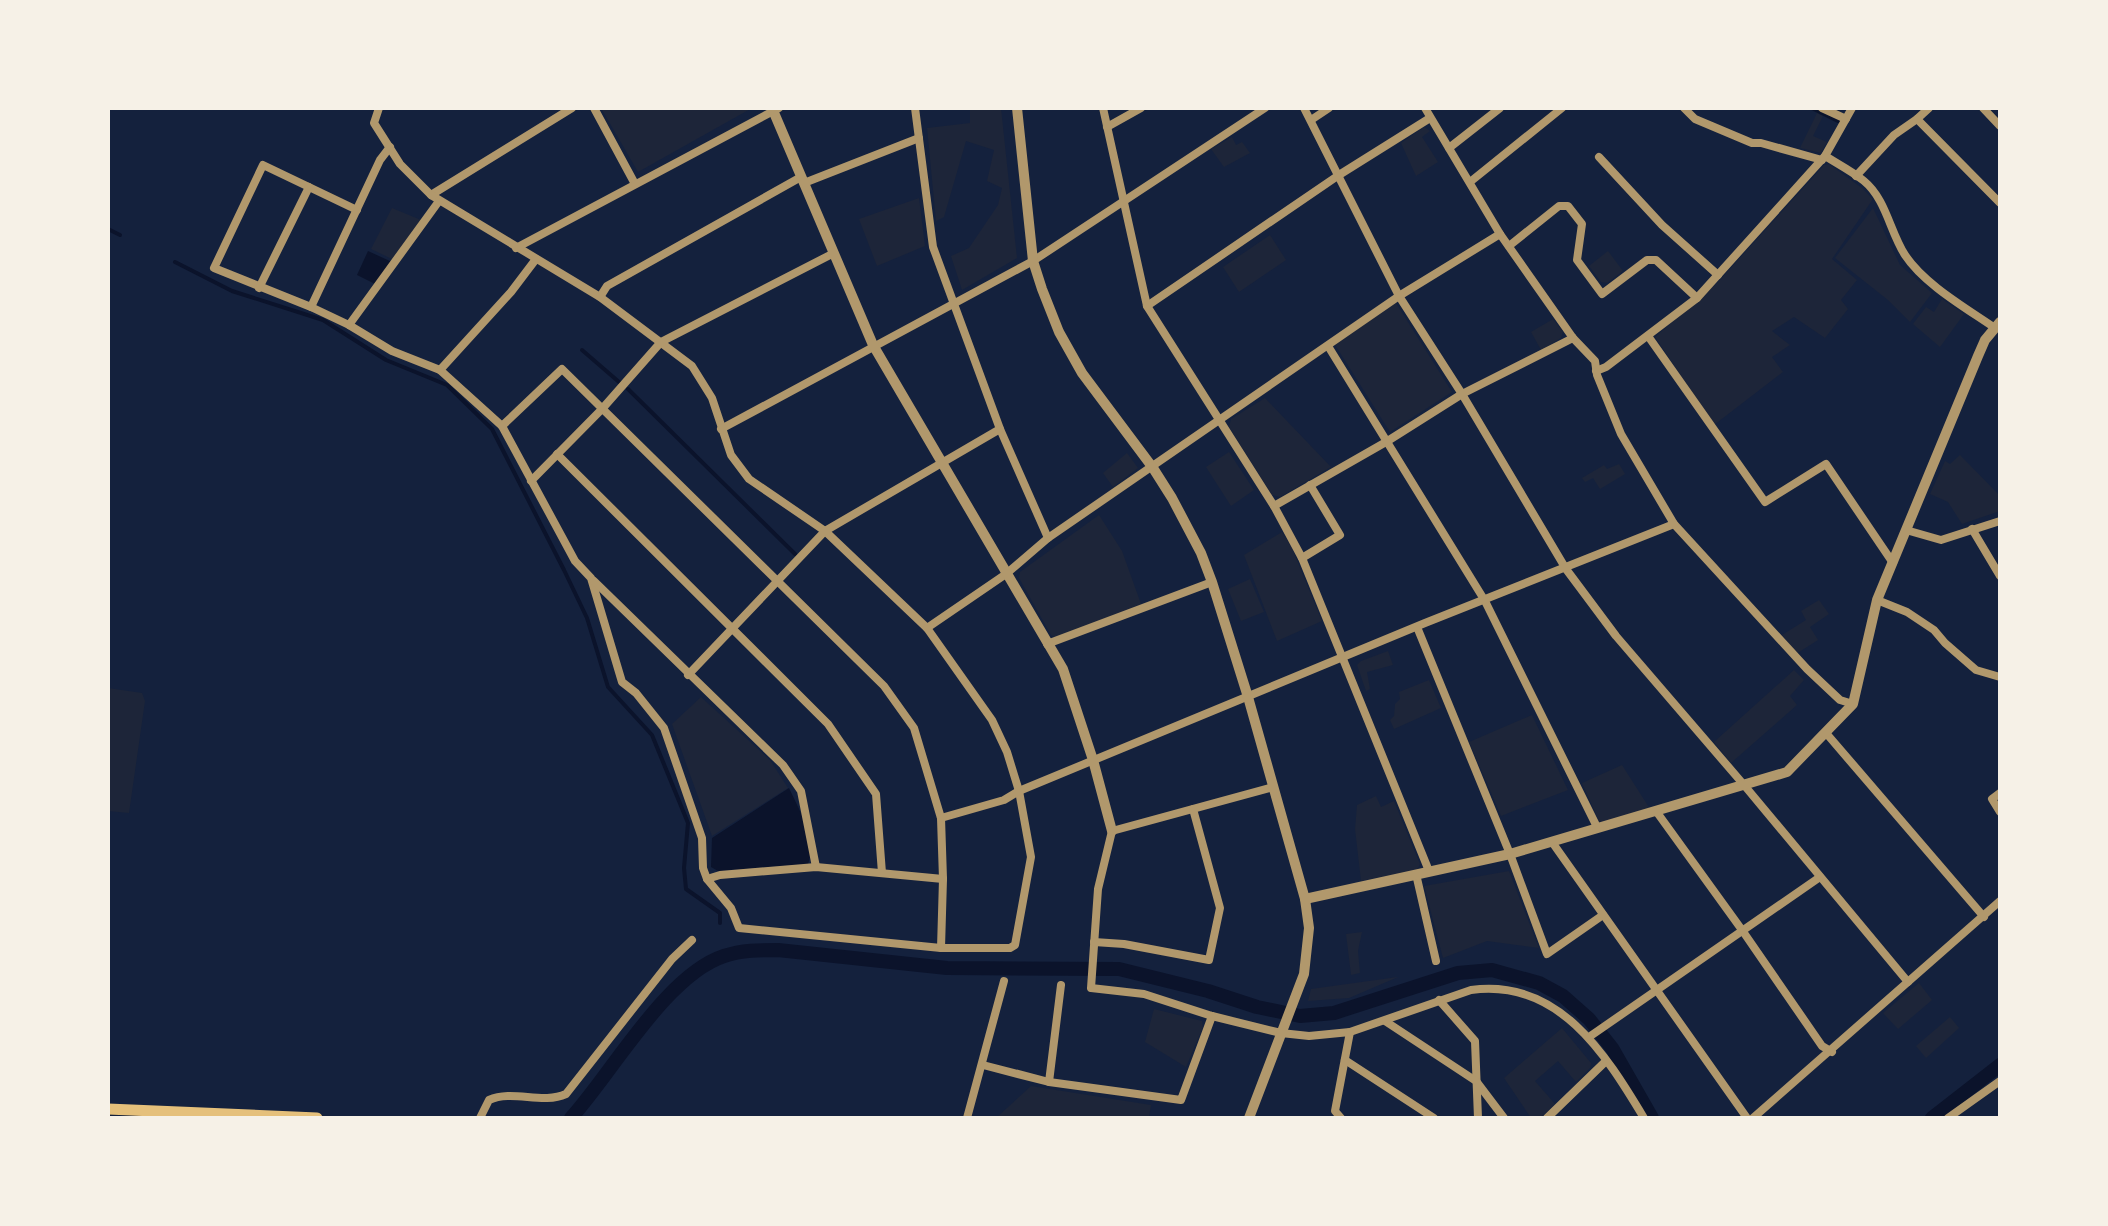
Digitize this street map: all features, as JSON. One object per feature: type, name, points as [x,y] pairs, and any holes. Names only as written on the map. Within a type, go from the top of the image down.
[{"type":"main road","points":[[111,1112],[317,1118]]},
{"type":"street","points":[[378,108],[374,123],[400,164],[435,198],[600,297],[692,366],[712,398],[731,455],[750,480],[825,531],[927,628],[992,720],[1019,791],[1031,857],[1015,945],[941,948],[738,928],[731,908],[707,879],[702,838],[664,728],[622,682],[591,578]]},
{"type":"street","points":[[349,324],[435,198],[572,108]]},
{"type":"street","points":[[594,108],[636,184]]},
{"type":"street","points":[[516,248],[775,108],[873,346],[1063,669],[1094,760],[1112,831],[1098,889],[1091,988],[1144,994],[1212,1016],[1309,1036],[1350,1032],[1471,990],[1516,992],[1544,1000],[1589,1037],[1644,1118]]},
{"type":"street","points":[[915,108],[933,247],[1000,429],[1048,538]]},
{"type":"street","points":[[1016,108],[1034,261],[1050,312],[1082,373],[1153,468],[1188,528],[1212,582],[1305,898],[1309,944],[1304,974],[1248,1118]]},
{"type":"street","points":[[1102,108],[1147,306],[1274,506],[1302,558],[1429,871]]},
{"type":"street","points":[[1107,127],[1141,108]]},
{"type":"street","points":[[720,428],[1034,261],[1265,108]]},
{"type":"street","points":[[1304,108],[1398,296],[1462,394],[1566,569],[1616,636],[1908,982]]},
{"type":"street","points":[[1310,120],[1330,108]]},
{"type":"street","points":[[1425,108],[1500,234],[1573,338],[1594,360],[1620,434],[1674,524],[1807,669],[1840,700],[1853,704]]},
{"type":"street","points":[[1449,148],[1500,108]]},
{"type":"street","points":[[1470,182],[1562,108]]},
{"type":"street","points":[[1305,898],[1510,854],[1787,772],[1853,704],[1877,600],[1985,340],[1998,325],[1944,292],[1906,257],[1877,195],[1863,180],[1824,158],[1752,143],[1695,118],[1684,108]]},
{"type":"street","points":[[1822,108],[1846,119]]},
{"type":"street","points":[[1596,371],[1697,298],[1824,158],[1852,108]]},
{"type":"street","points":[[1856,176],[1894,135],[1929,108]]},
{"type":"street","points":[[1982,108],[2000,126]]},
{"type":"street","points":[[1147,306],[1430,118]]},
{"type":"street","points":[[1917,120],[2000,203]]},
{"type":"street","points":[[600,297],[608,286],[803,180],[919,138]]},
{"type":"street","points":[[311,307],[380,160],[390,148]]},
{"type":"street","points":[[1599,157],[1718,276]]},
{"type":"street","points":[[357,210],[263,166],[214,268],[349,324],[392,352],[440,370],[502,426],[575,561],[784,765],[800,792],[816,867]]},
{"type":"street","points":[[1598,177],[1609,168]]},
{"type":"street","points":[[260,288],[310,187]]},
{"type":"street","points":[[1509,246],[1559,206],[1568,206],[1582,224],[1577,260],[1602,294],[1648,260],[1656,260],[1697,298]]},
{"type":"street","points":[[927,628],[1006,574],[1048,538],[1398,296],[1500,234]]},
{"type":"street","points":[[531,482],[661,342],[834,253]]},
{"type":"street","points":[[440,370],[536,259]]},
{"type":"street","points":[[1648,336],[1765,502],[1826,464],[1893,563]]},
{"type":"street","points":[[1274,506],[1462,394],[1573,338]]},
{"type":"street","points":[[1328,346],[1485,601],[1598,827]]},
{"type":"street","points":[[502,426],[562,369],[884,686],[914,728],[941,818],[941,948]]},
{"type":"street","points":[[688,675],[825,531],[1000,429]]},
{"type":"street","points":[[557,454],[828,724],[876,794],[882,873]]},
{"type":"street","points":[[1302,558],[1340,534],[1310,485]]},
{"type":"street","points":[[1906,530],[1941,540],[2000,521]]},
{"type":"street","points":[[941,818],[1004,800],[1674,524]]},
{"type":"street","points":[[1972,529],[2000,576]]},
{"type":"street","points":[[1046,644],[1212,582]]},
{"type":"street","points":[[1877,600],[1907,612],[1934,630],[1976,670],[2000,678]]},
{"type":"street","points":[[1417,627],[1547,954],[1603,916]]},
{"type":"street","points":[[1826,734],[1984,916]]},
{"type":"street","points":[[1112,831],[1273,787]]},
{"type":"street","points":[[2000,794],[1992,798],[2000,812]]},
{"type":"street","points":[[1094,942],[1210,960],[1220,908],[1193,809]]},
{"type":"street","points":[[1656,811],[1822,1046],[1832,1052]]},
{"type":"street","points":[[1552,842],[1750,1118],[1832,1052],[2000,901]]},
{"type":"street","points":[[707,879],[816,867],[943,879]]},
{"type":"street","points":[[1416,874],[1436,962]]},
{"type":"street","points":[[1589,1037],[1820,878]]},
{"type":"street","points":[[480,1118],[488,1100],[498,1096],[562,1098],[672,959],[692,940]]},
{"type":"street","points":[[967,1118],[1004,981]]},
{"type":"street","points":[[1049,1082],[1061,985]]},
{"type":"street","points":[[1439,1000],[1474,1041],[1478,1118]]},
{"type":"street","points":[[983,1064],[1049,1082],[1181,1100],[1212,1016]]},
{"type":"street","points":[[1385,1021],[1476,1081],[1504,1118]]},
{"type":"street","points":[[1342,1118],[1334,1111],[1350,1032]]},
{"type":"street","points":[[1346,1060],[1434,1118]]},
{"type":"street","points":[[1547,1118],[1606,1062]]},
{"type":"street","points":[[1948,1118],[2000,1081]]},
{"type":"shaded area","points":[[601,108],[752,108],[638,172]]},
{"type":"shaded area","points":[[970,108],[1001,108],[1017,258],[962,290],[951,256],[969,248],[998,205],[1002,188],[987,181],[994,150],[966,141],[944,217],[936,221],[927,128],[970,123]]},
{"type":"shaded area","points":[[1817,113],[1823,116],[1813,136],[1827,142],[1821,153],[1800,148]]},
{"type":"shaded area","points":[[1424,127],[1430,131],[1422,137],[1438,162],[1416,176],[1401,143]]},
{"type":"shaded area","points":[[1232,137],[1236,145],[1242,142],[1250,153],[1224,167],[1211,149]]},
{"type":"shaded area","points":[[1829,164],[1873,199],[1832,259],[1857,280],[1841,300],[1848,309],[1825,338],[1794,317],[1772,331],[1790,345],[1772,357],[1783,372],[1714,425],[1655,337],[1717,283]]},
{"type":"shaded area","points":[[919,198],[925,246],[877,266],[859,219]]},
{"type":"shaded area","points":[[392,208],[421,220],[392,259],[371,249]]},
{"type":"shaded area","points":[[1873,208],[1900,265],[1932,293],[1910,322],[1835,258]]},
{"type":"shaded area","points":[[1270,235],[1286,260],[1239,292],[1223,267]]},
{"type":"shaded area","points":[[368,251],[392,262],[375,284],[357,275]]},
{"type":"shaded area","points":[[1608,251],[1623,271],[1607,283],[1601,282],[1589,266]]},
{"type":"shaded area","points":[[1942,299],[1964,314],[1940,347],[1913,324],[1926,307],[1934,312]]},
{"type":"shaded area","points":[[1394,300],[1452,392],[1390,432],[1332,340]]},
{"type":"shaded area","points":[[1553,319],[1563,332],[1561,338],[1541,350],[1531,332]]},
{"type":"shaded area","points":[[1265,398],[1331,467],[1280,497],[1272,495],[1229,427],[1231,419]]},
{"type":"shaded area","points":[[1229,452],[1254,490],[1231,506],[1206,467]]},
{"type":"shaded area","points":[[1127,453],[1138,468],[1113,487],[1103,473]]},
{"type":"shaded area","points":[[1960,455],[2000,496],[2000,511],[1962,524],[1948,502],[1930,494],[1945,461],[1950,464]]},
{"type":"shaded area","points":[[1619,464],[1625,474],[1600,489],[1593,478],[1585,482],[1582,478],[1604,465],[1607,469]]},
{"type":"shaded area","points":[[1099,515],[1122,551],[1141,604],[1057,638],[1051,635],[1019,578],[1020,572]]},
{"type":"shaded area","points":[[1282,532],[1322,621],[1277,641],[1244,555]]},
{"type":"shaded area","points":[[1250,579],[1264,612],[1241,621],[1228,589]]},
{"type":"shaded area","points":[[1819,600],[1829,614],[1810,627],[1818,640],[1796,654],[1782,635],[1806,620],[1801,611]]},
{"type":"shaded area","points":[[1388,651],[1393,665],[1367,672],[1370,689],[1366,691],[1357,665]]},
{"type":"shaded area","points":[[1794,670],[1804,680],[1790,696],[1797,705],[1731,763],[1714,742]]},
{"type":"shaded area","points":[[1429,680],[1441,708],[1394,729],[1390,720],[1400,699],[1399,692]]},
{"type":"shaded area","points":[[108,688],[142,693],[145,701],[129,813],[108,811]]},
{"type":"shaded area","points":[[701,697],[770,760],[788,788],[712,836],[672,724]]},
{"type":"shaded area","points":[[1532,715],[1568,790],[1501,816],[1469,742]]},
{"type":"shaded area","points":[[1622,765],[1650,809],[1604,823],[1599,821],[1582,783]]},
{"type":"shaded area","points":[[789,788],[809,835],[808,864],[718,871],[711,867],[712,838]]},
{"type":"shaded area","points":[[1376,796],[1381,807],[1394,801],[1420,864],[1417,870],[1361,881],[1355,829],[1357,805]]},
{"type":"shaded area","points":[[1509,871],[1539,948],[1487,941],[1443,958],[1424,886]]},
{"type":"shaded area","points":[[1362,932],[1358,951],[1360,973],[1351,975],[1346,934]]},
{"type":"shaded area","points":[[1398,977],[1349,998],[1308,1001],[1311,989]]},
{"type":"shaded area","points":[[1919,983],[1932,1000],[1898,1029],[1883,1013]]},
{"type":"shaded area","points":[[1154,1009],[1202,1021],[1186,1067],[1145,1042]]},
{"type":"shaded area","points":[[1950,1017],[1959,1028],[1926,1058],[1916,1046]]},
{"type":"shaded area","points":[[1562,1028],[1591,1063],[1590,1068],[1576,1082],[1558,1061],[1535,1081],[1555,1104],[1540,1118],[1531,1118],[1504,1078]]},
{"type":"shaded area","points":[[1031,1086],[1151,1105],[1149,1118],[996,1118]]},
{"type":"waterway","points":[[1812,108],[1838,121]]},
{"type":"waterway","points":[[108,229],[120,235]]},
{"type":"waterway","points":[[175,262],[232,291],[323,320],[386,360],[447,385],[492,429],[587,618],[608,687],[652,735],[688,823],[686,889],[720,913],[720,923]]},
{"type":"waterway","points":[[582,350],[619,382]]},
{"type":"waterway","points":[[628,389],[795,554]]},
{"type":"waterway","points":[[571,1118],[641,1027],[681,983],[724,956],[778,950],[947,968],[1119,969],[1300,1016],[1334,1013],[1458,973],[1492,970],[1539,983],[1563,996],[1589,1019],[1612,1048],[1652,1118]]},
{"type":"waterway","points":[[1932,1118],[2000,1065]]}]
